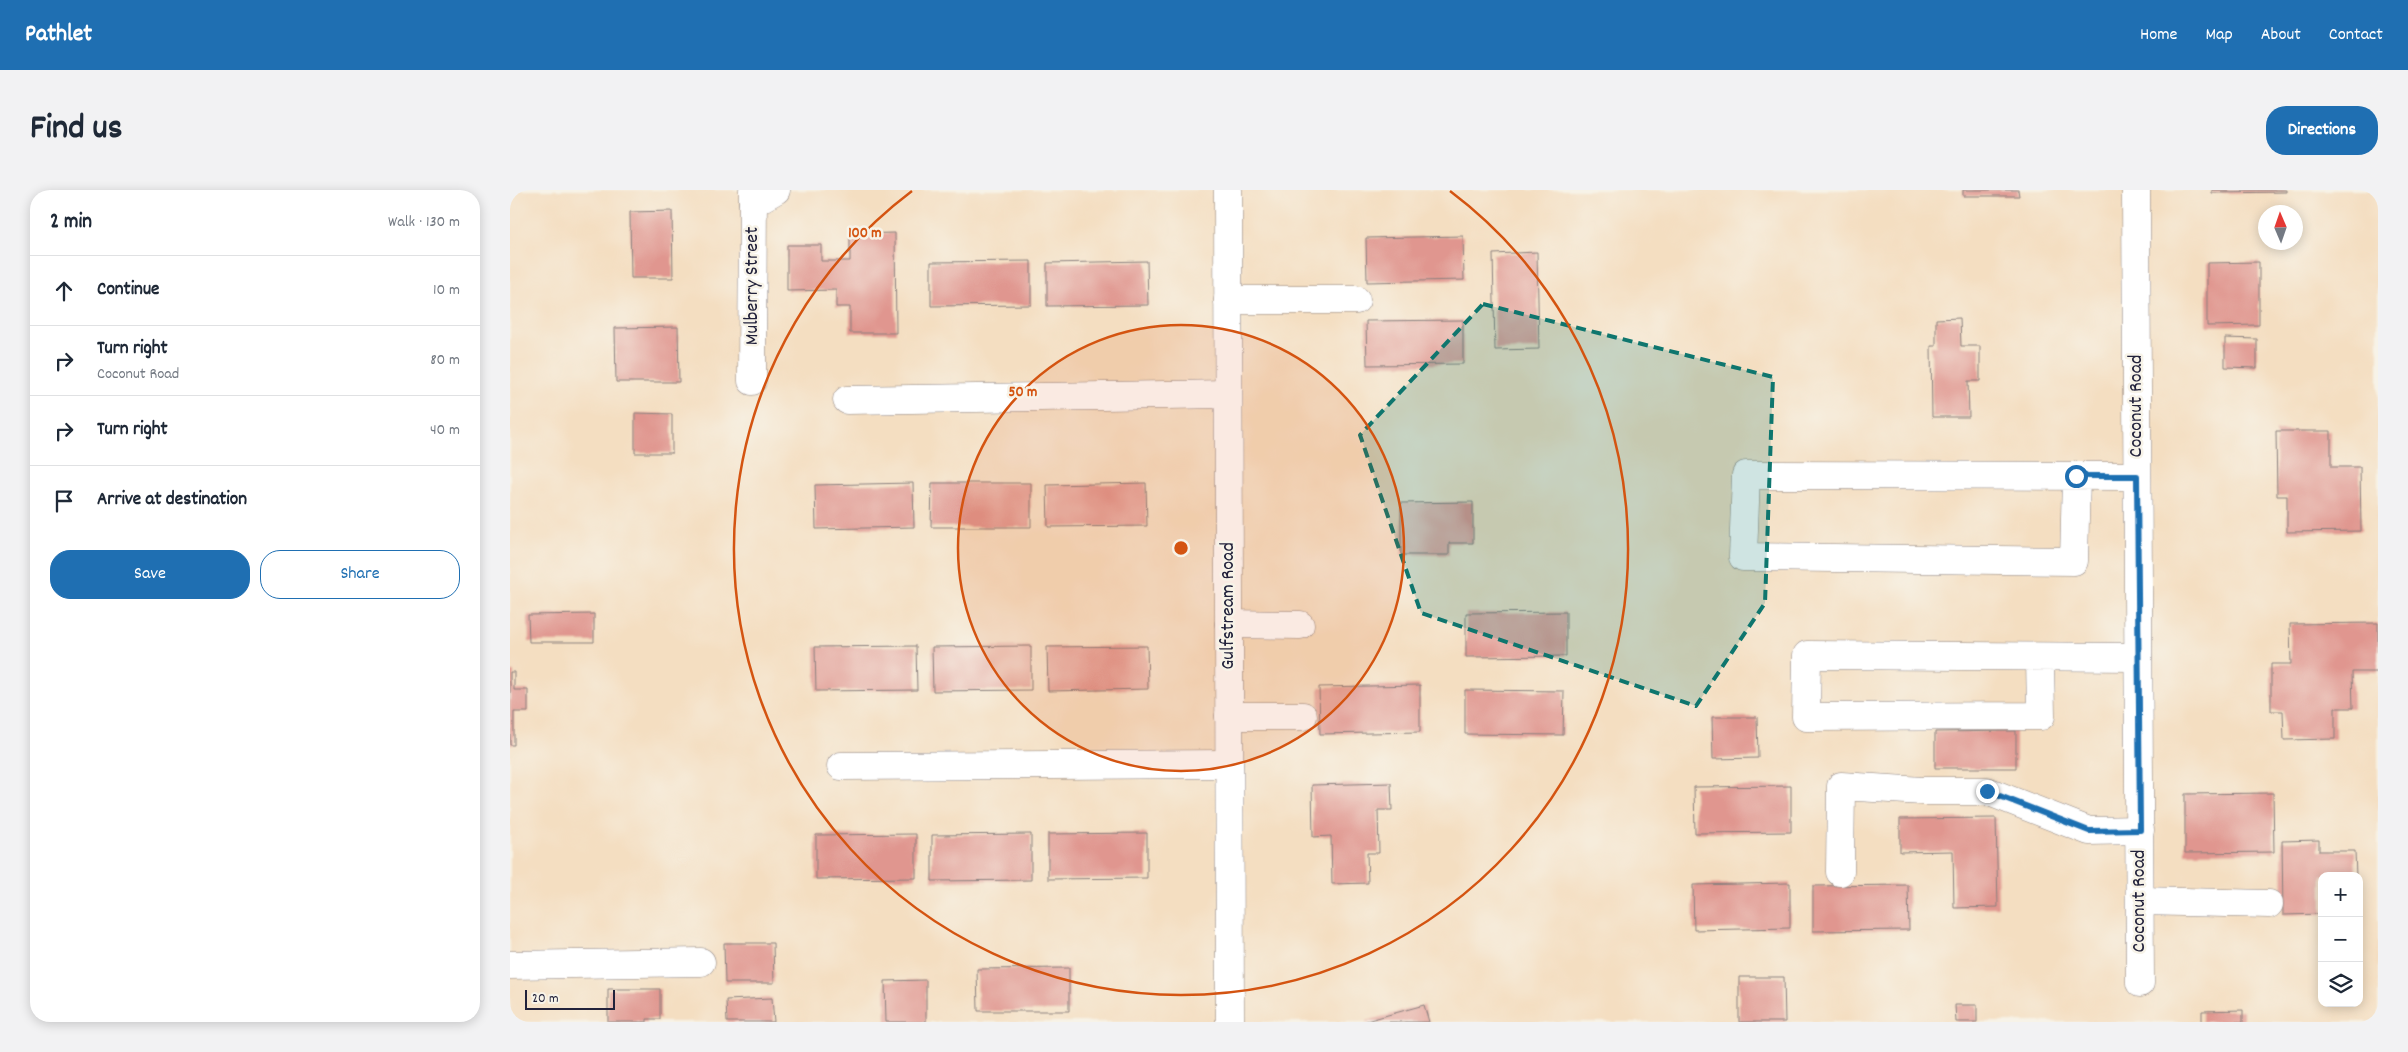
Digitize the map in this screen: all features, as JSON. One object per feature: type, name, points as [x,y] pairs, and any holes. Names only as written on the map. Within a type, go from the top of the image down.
[{"type":"street","name":"Gulfstream Road","points":[[1228,190],[1230,1022]]},
{"type":"street","name":"Coconut Road","points":[[2136,190],[2140,982]]},
{"type":"street","name":"Mulberry Street","points":[[752,382],[761,194]]},
{"type":"street","points":[[1228,300],[1356,300]]},
{"type":"street","points":[[847,400],[1228,394]]},
{"type":"street","points":[[2076,476],[2074,561],[1743,557],[1746,475],[2137,476]]},
{"type":"street","points":[[1229,624],[1300,625]]},
{"type":"street","points":[[2040,656],[2041,716],[1806,717],[1806,655],[2040,656],[2138,657]]},
{"type":"street","points":[[1229,716],[1303,716]]},
{"type":"street","points":[[841,766],[1229,764]]},
{"type":"street","points":[[1840,872],[1841,786],[1923,791],[1987,791],[2089,831],[2140,830]]},
{"type":"street","points":[[2140,901],[2269,904]]},
{"type":"street","points":[[510,965],[701,962]]},
{"type":"highlighted area","points":[[1483,304],[1773,377],[1765,603],[1696,706],[1421,613],[1360,435]]},
{"type":"building","points":[[1963,190],[2018,190],[2019,196],[1963,196]]},
{"type":"building","points":[[2212,190],[2286,190],[2286,192],[2212,193]]},
{"type":"building","points":[[672,211],[673,278],[631,278],[630,212]]},
{"type":"building","points":[[895,233],[896,333],[850,333],[850,307],[836,307],[836,290],[787,291],[787,245],[821,245],[821,261],[850,261],[850,234]]},
{"type":"building","points":[[1463,236],[1464,280],[1367,282],[1366,238]]},
{"type":"building","points":[[1537,252],[1539,349],[1495,350],[1493,254]]},
{"type":"building","points":[[1031,261],[1031,305],[931,306],[931,262]]},
{"type":"building","points":[[1147,261],[1148,305],[1047,306],[1047,263]]},
{"type":"building","points":[[2259,262],[2259,325],[2207,326],[2207,263]]},
{"type":"building","points":[[1960,318],[1961,346],[1980,346],[1980,381],[1968,381],[1969,417],[1932,417],[1931,346],[1936,346],[1936,319]]},
{"type":"building","points":[[1463,320],[1463,364],[1367,365],[1366,321]]},
{"type":"building","points":[[678,327],[679,382],[616,382],[615,328]]},
{"type":"building","points":[[2225,338],[2257,339],[2257,368],[2225,367]]},
{"type":"building","points":[[635,413],[672,414],[672,453],[635,453]]},
{"type":"building","points":[[2276,431],[2331,431],[2331,467],[2360,467],[2361,531],[2287,532],[2287,496],[2277,496]]},
{"type":"building","points":[[913,483],[914,527],[816,529],[815,485]]},
{"type":"building","points":[[932,483],[1031,483],[1031,527],[931,527]]},
{"type":"building","points":[[1146,483],[1147,526],[1048,527],[1047,485]]},
{"type":"building","points":[[1473,502],[1473,543],[1449,543],[1449,555],[1401,555],[1401,503]]},
{"type":"building","points":[[1566,612],[1566,656],[1466,657],[1466,613]]},
{"type":"building","points":[[594,614],[594,642],[529,642],[528,615]]},
{"type":"building","points":[[2378,623],[2378,672],[2352,672],[2353,708],[2335,708],[2335,739],[2284,740],[2283,711],[2271,711],[2271,664],[2291,664],[2290,624]]},
{"type":"building","points":[[916,646],[917,690],[816,691],[815,647]]},
{"type":"building","points":[[1031,646],[1031,690],[933,691],[932,647]]},
{"type":"building","points":[[1147,646],[1148,689],[1048,691],[1047,647]]},
{"type":"building","points":[[510,672],[514,672],[514,690],[528,690],[528,712],[514,712],[514,745],[510,745]]},
{"type":"building","points":[[1420,685],[1420,732],[1320,734],[1319,687]]},
{"type":"building","points":[[1465,690],[1564,691],[1563,735],[1465,734]]},
{"type":"building","points":[[1712,717],[1757,717],[1758,758],[1713,759]]},
{"type":"building","points":[[2016,731],[2016,768],[1935,768],[1935,732]]},
{"type":"building","points":[[1391,783],[1392,810],[1378,810],[1379,853],[1367,853],[1368,883],[1332,884],[1331,836],[1313,837],[1312,785]]},
{"type":"building","points":[[1791,786],[1791,832],[1695,833],[1694,787]]},
{"type":"building","points":[[2273,793],[2274,852],[2185,853],[2185,794]]},
{"type":"building","points":[[1996,818],[1998,907],[1954,908],[1953,851],[1900,852],[1900,819]]},
{"type":"building","points":[[1147,833],[1147,878],[1048,879],[1048,834]]},
{"type":"building","points":[[916,834],[916,878],[816,879],[816,835]]},
{"type":"building","points":[[1031,834],[1031,880],[932,881],[932,835]]},
{"type":"building","points":[[2319,840],[2319,851],[2355,851],[2356,872],[2318,872],[2318,914],[2283,915],[2282,841]]},
{"type":"building","points":[[1790,883],[1790,928],[1694,930],[1693,885]]},
{"type":"building","points":[[1908,885],[1909,930],[1813,931],[1813,886]]},
{"type":"building","points":[[724,943],[773,943],[774,983],[725,983]]},
{"type":"building","points":[[1069,968],[1069,1011],[978,1011],[977,969]]},
{"type":"building","points":[[1739,977],[1784,977],[1785,1022],[1739,1022]]},
{"type":"building","points":[[926,980],[926,1022],[886,1022],[885,981]]},
{"type":"building","points":[[608,989],[660,989],[660,1019],[647,1019],[647,1022],[608,1022]]},
{"type":"building","points":[[772,998],[774,1022],[727,1022],[726,1000]]},
{"type":"building","points":[[1424,1005],[1429,1022],[1366,1022],[1366,1021]]},
{"type":"building","points":[[1955,1005],[1977,1005],[1977,1022],[1956,1022]]},
{"type":"building","points":[[2243,1010],[2243,1022],[2202,1022],[2202,1011]]},
{"type":"route","points":[[1987,791],[2089,831],[2140,830],[2137,476],[2076,476]]}]
